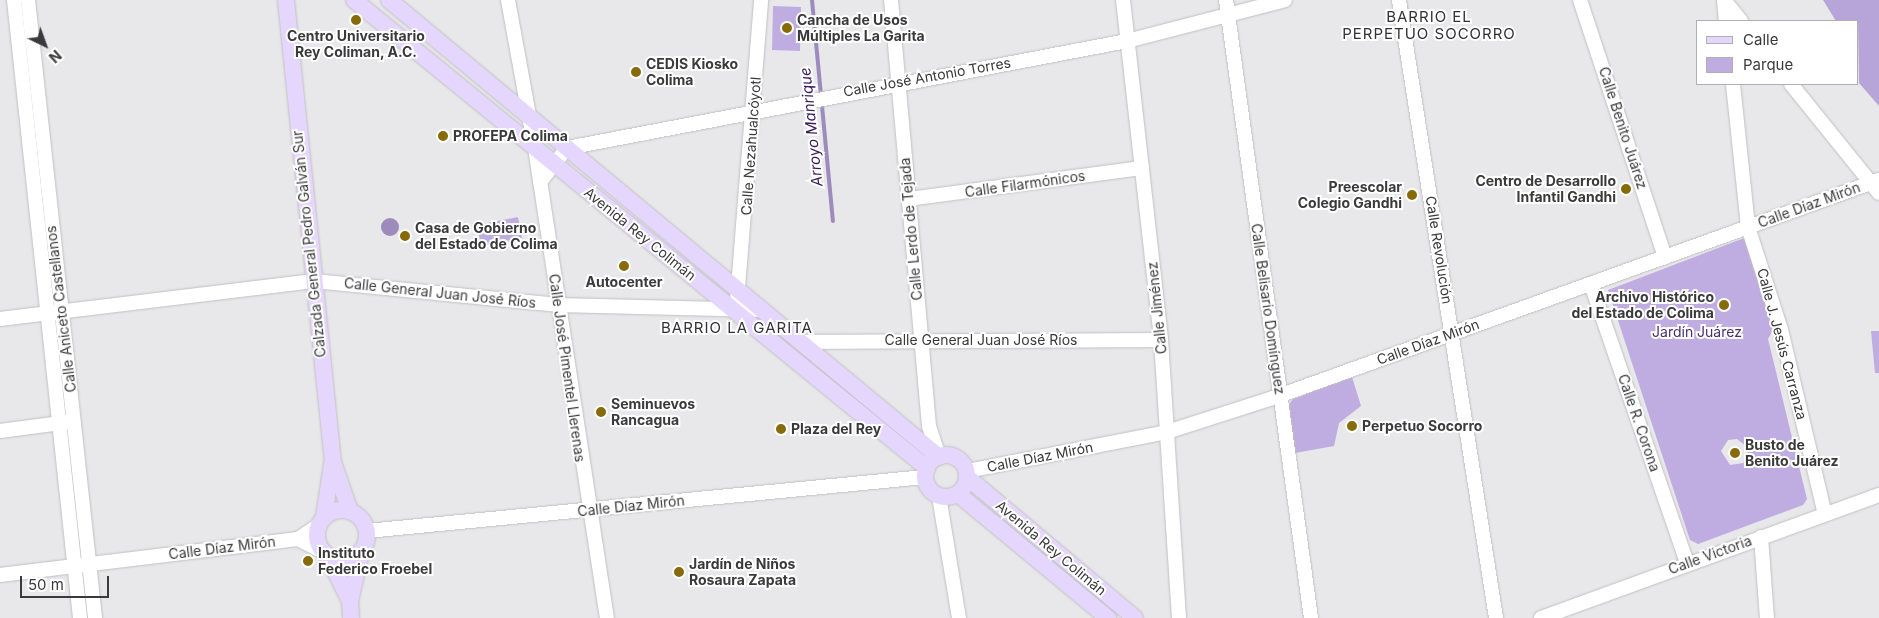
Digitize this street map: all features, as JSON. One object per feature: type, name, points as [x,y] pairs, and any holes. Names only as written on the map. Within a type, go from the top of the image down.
[{"type":"main road","name":"Calzada General Pedro Galván Sur","points":[[276,0],[286,14],[333,462],[350,511]]},
{"type":"main road","points":[[286,14],[293,0]]},
{"type":"main road","name":"Avenida Rey Colimán","points":[[354,0],[732,309],[926,473]]},
{"type":"main road","name":"Avenida Rey Colimán","points":[[389,0],[939,456]]},
{"type":"main road","points":[[939,456],[958,459],[967,474],[958,494],[939,496],[929,489],[926,473],[939,456]]},
{"type":"main road","name":"Calzada General Pedro Galván Sur","points":[[321,521],[333,462]]},
{"type":"main road","name":"Avenida Rey Colimán","points":[[967,474],[1135,618]]},
{"type":"main road","name":"Avenida Rey Colimán","points":[[958,494],[1108,618]]},
{"type":"main road","points":[[350,601],[325,554],[321,521],[350,511],[364,522],[367,531],[350,601],[352,618]]},
{"type":"main road","points":[[325,554],[351,559],[361,553]]},
{"type":"street","name":"Calle Aniceto Castellanos","points":[[14,0],[67,423],[80,618]]},
{"type":"street","name":"Calle Aniceto Castellanos","points":[[28,0],[54,312]]},
{"type":"street","name":"Calle José Pimentel Llerenas","points":[[508,0],[535,148],[588,510],[607,618]]},
{"type":"street","name":"Calle Nezahualcóyotl","points":[[741,292],[761,0]]},
{"type":"street","name":"Calle Lerdo de Tejada","points":[[891,0],[929,426],[939,456]]},
{"type":"street","name":"Calle Jiménez","points":[[1123,0],[1161,340],[1179,618]]},
{"type":"street","name":"Calle Belisario Domínguez","points":[[1226,0],[1310,618]]},
{"type":"street","name":"Calle José Antonio Torres","points":[[567,148],[897,82],[1127,41],[1285,0]]},
{"type":"street","name":"Calle Revolución","points":[[1399,0],[1453,333],[1496,618]]},
{"type":"street","name":"Calle Benito Juárez","points":[[1580,0],[1665,257]]},
{"type":"street","points":[[1724,0],[1726,20]]},
{"type":"street","points":[[1724,0],[1740,20]]},
{"type":"street","name":"Calle J. Jesús Carranza","points":[[1733,85],[1748,227],[1781,330],[1825,514]]},
{"type":"street","points":[[1792,85],[1876,186]]},
{"type":"street","points":[[540,182],[567,148]]},
{"type":"street","name":"Calle Filarmónicos","points":[[909,199],[1142,168]]},
{"type":"street","name":"Calle Díaz Mirón","points":[[967,474],[1167,432],[1280,396],[1748,227],[1876,186]]},
{"type":"street","name":"Calle General Juan José Ríos","points":[[0,319],[314,281],[558,305],[763,310]]},
{"type":"street","name":"Calle R. Corona","points":[[1591,284],[1687,563]]},
{"type":"street","points":[[732,309],[741,292]]},
{"type":"street","name":"Calle General Juan José Ríos","points":[[801,342],[1161,340]]},
{"type":"street","name":"Calle Aniceto Castellanos","points":[[67,423],[92,565],[95,618]]},
{"type":"street","points":[[0,431],[67,423]]},
{"type":"street","name":"Calle Díaz Mirón","points":[[367,531],[588,510],[926,473]]},
{"type":"street","name":"Calle Victoria","points":[[1541,618],[1687,563],[1879,495]]},
{"type":"street","points":[[939,496],[959,618]]},
{"type":"street","points":[[321,521],[298,539],[325,554]]},
{"type":"street","points":[[1761,537],[1767,618]]},
{"type":"street","name":"Calle Díaz Mirón","points":[[0,574],[77,567],[298,539]]},
{"type":"green space","name":"Cancha de Usos Múltiples La Garita","points":[[773,6],[801,7],[800,51],[772,50]]},
{"type":"green space","points":[[518,217],[522,238],[481,246],[477,225]]},
{"type":"green space","name":"Jardín Juárez","points":[[1747,237],[1774,328],[1768,339],[1807,499],[1803,505],[1698,544],[1690,540],[1608,290]],"holes":[[[1737,439],[1747,447],[1748,456],[1743,463],[1730,465],[1721,451],[1728,440]]]},
{"type":"green space","points":[[1871,331],[1879,331],[1879,373],[1875,373]]},
{"type":"green space","points":[[1352,377],[1361,406],[1339,423],[1334,446],[1295,453],[1288,406],[1293,399]]},
{"type":"shaded area","points":[[1823,0],[1879,0],[1879,106],[1859,83],[1859,20],[1835,20]]},
{"type":"shaded area","points":[[386,218],[394,218],[399,223],[397,234],[386,236],[381,231],[381,223]]},
{"type":"waterway","name":"Arroyo Manrique","points":[[812,0],[833,221]]},
{"type":"place","name":"Centro Universitario Rey Coliman, A.C.","points":[[356,20]]},
{"type":"place","name":"Cancha de Usos Múltiples La Garita","points":[[787,28]]},
{"type":"place","name":"CEDIS Kiosko Colima","points":[[636,72]]},
{"type":"place","name":"PROFEPA Colima","points":[[443,136]]},
{"type":"place","name":"Centro de Desarrollo Infantil Gandhi","points":[[1626,189]]},
{"type":"place","name":"Preescolar Colegio Gandhi","points":[[1412,195]]},
{"type":"place","name":"Casa de Gobierno del Estado de Colima","points":[[405,236]]},
{"type":"place","name":"Autocenter","points":[[624,266]]},
{"type":"place","name":"Archivo Histórico del Estado de Colima","points":[[1724,305]]},
{"type":"place","name":"Seminuevos Rancagua","points":[[601,412]]},
{"type":"place","name":"Perpetuo Socorro","points":[[1352,426]]},
{"type":"place","name":"Plaza del Rey","points":[[781,429]]},
{"type":"place","name":"Busto de Benito Juárez","points":[[1735,453]]},
{"type":"place","name":"Instituto Federico Froebel","points":[[308,561]]},
{"type":"place","name":"Jardín de Niños Rosaura Zapata","points":[[679,572]]},
{"type":"district","name":"BARRIO EL PERPETUO SOCORRO","points":[[1429,24]]},
{"type":"district","name":"BARRIO LA GARITA","points":[[737,328]]}]
